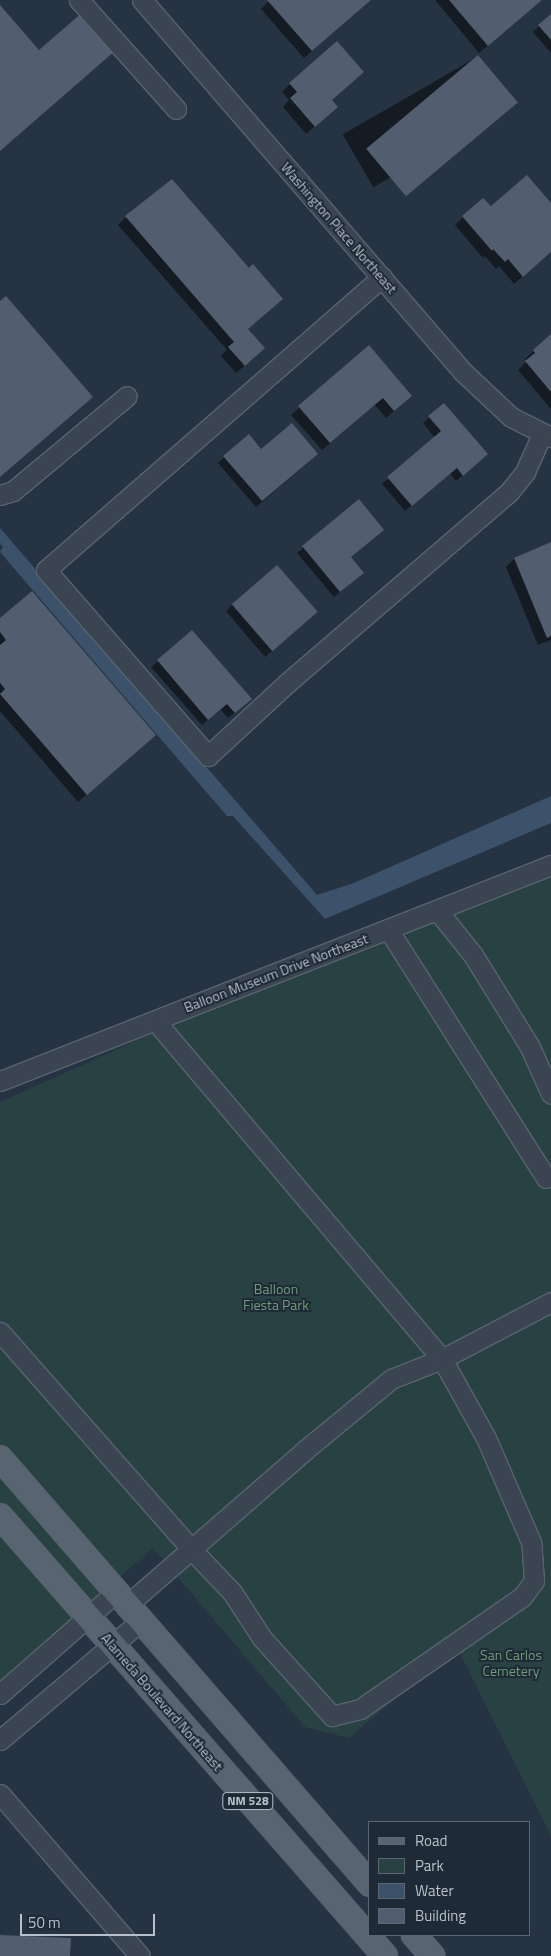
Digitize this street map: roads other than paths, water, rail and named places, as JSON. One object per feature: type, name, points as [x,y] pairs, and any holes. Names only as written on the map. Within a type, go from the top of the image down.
[{"type":"main road","name":"NM 528","points":[[0,1458],[368,1882]]},
{"type":"main road","name":"Alameda Boulevard Northeast","points":[[0,1516],[385,1956]]},
{"type":"main road","points":[[415,1936],[432,1956]]},
{"type":"street","points":[[79,0],[176,109]]},
{"type":"street","name":"Washington Place Northeast","points":[[142,0],[462,371],[511,417],[546,436]]},
{"type":"street","points":[[382,278],[46,570],[208,756],[287,683],[509,492],[525,472],[546,436]]},
{"type":"street","points":[[0,495],[13,491],[127,396]]},
{"type":"street","name":"Balloon Museum Drive Northeast","points":[[0,1081],[551,865]]},
{"type":"street","points":[[437,910],[473,955],[530,1047],[551,1094]]},
{"type":"street","points":[[388,929],[546,1178]]},
{"type":"street","points":[[0,1332],[190,1548],[232,1592],[262,1638],[332,1716],[360,1709],[522,1597],[534,1581],[531,1542],[486,1438],[442,1359],[155,1021]]},
{"type":"street","points":[[0,1740],[112,1645],[128,1606],[190,1548],[391,1379],[442,1359],[551,1302]]},
{"type":"street","points":[[0,1694],[87,1617],[128,1606]]},
{"type":"street","points":[[0,1794],[140,1956]]},
{"type":"water","points":[[0,528],[317,895],[354,883],[551,796],[551,823],[325,919],[233,816],[227,816],[0,552],[3,547],[0,544]]},
{"type":"park label","name":"Balloon Fiesta Park","points":[[276,1298]]},
{"type":"park label","name":"San Carlos Cemetery","points":[[511,1664]]}]
